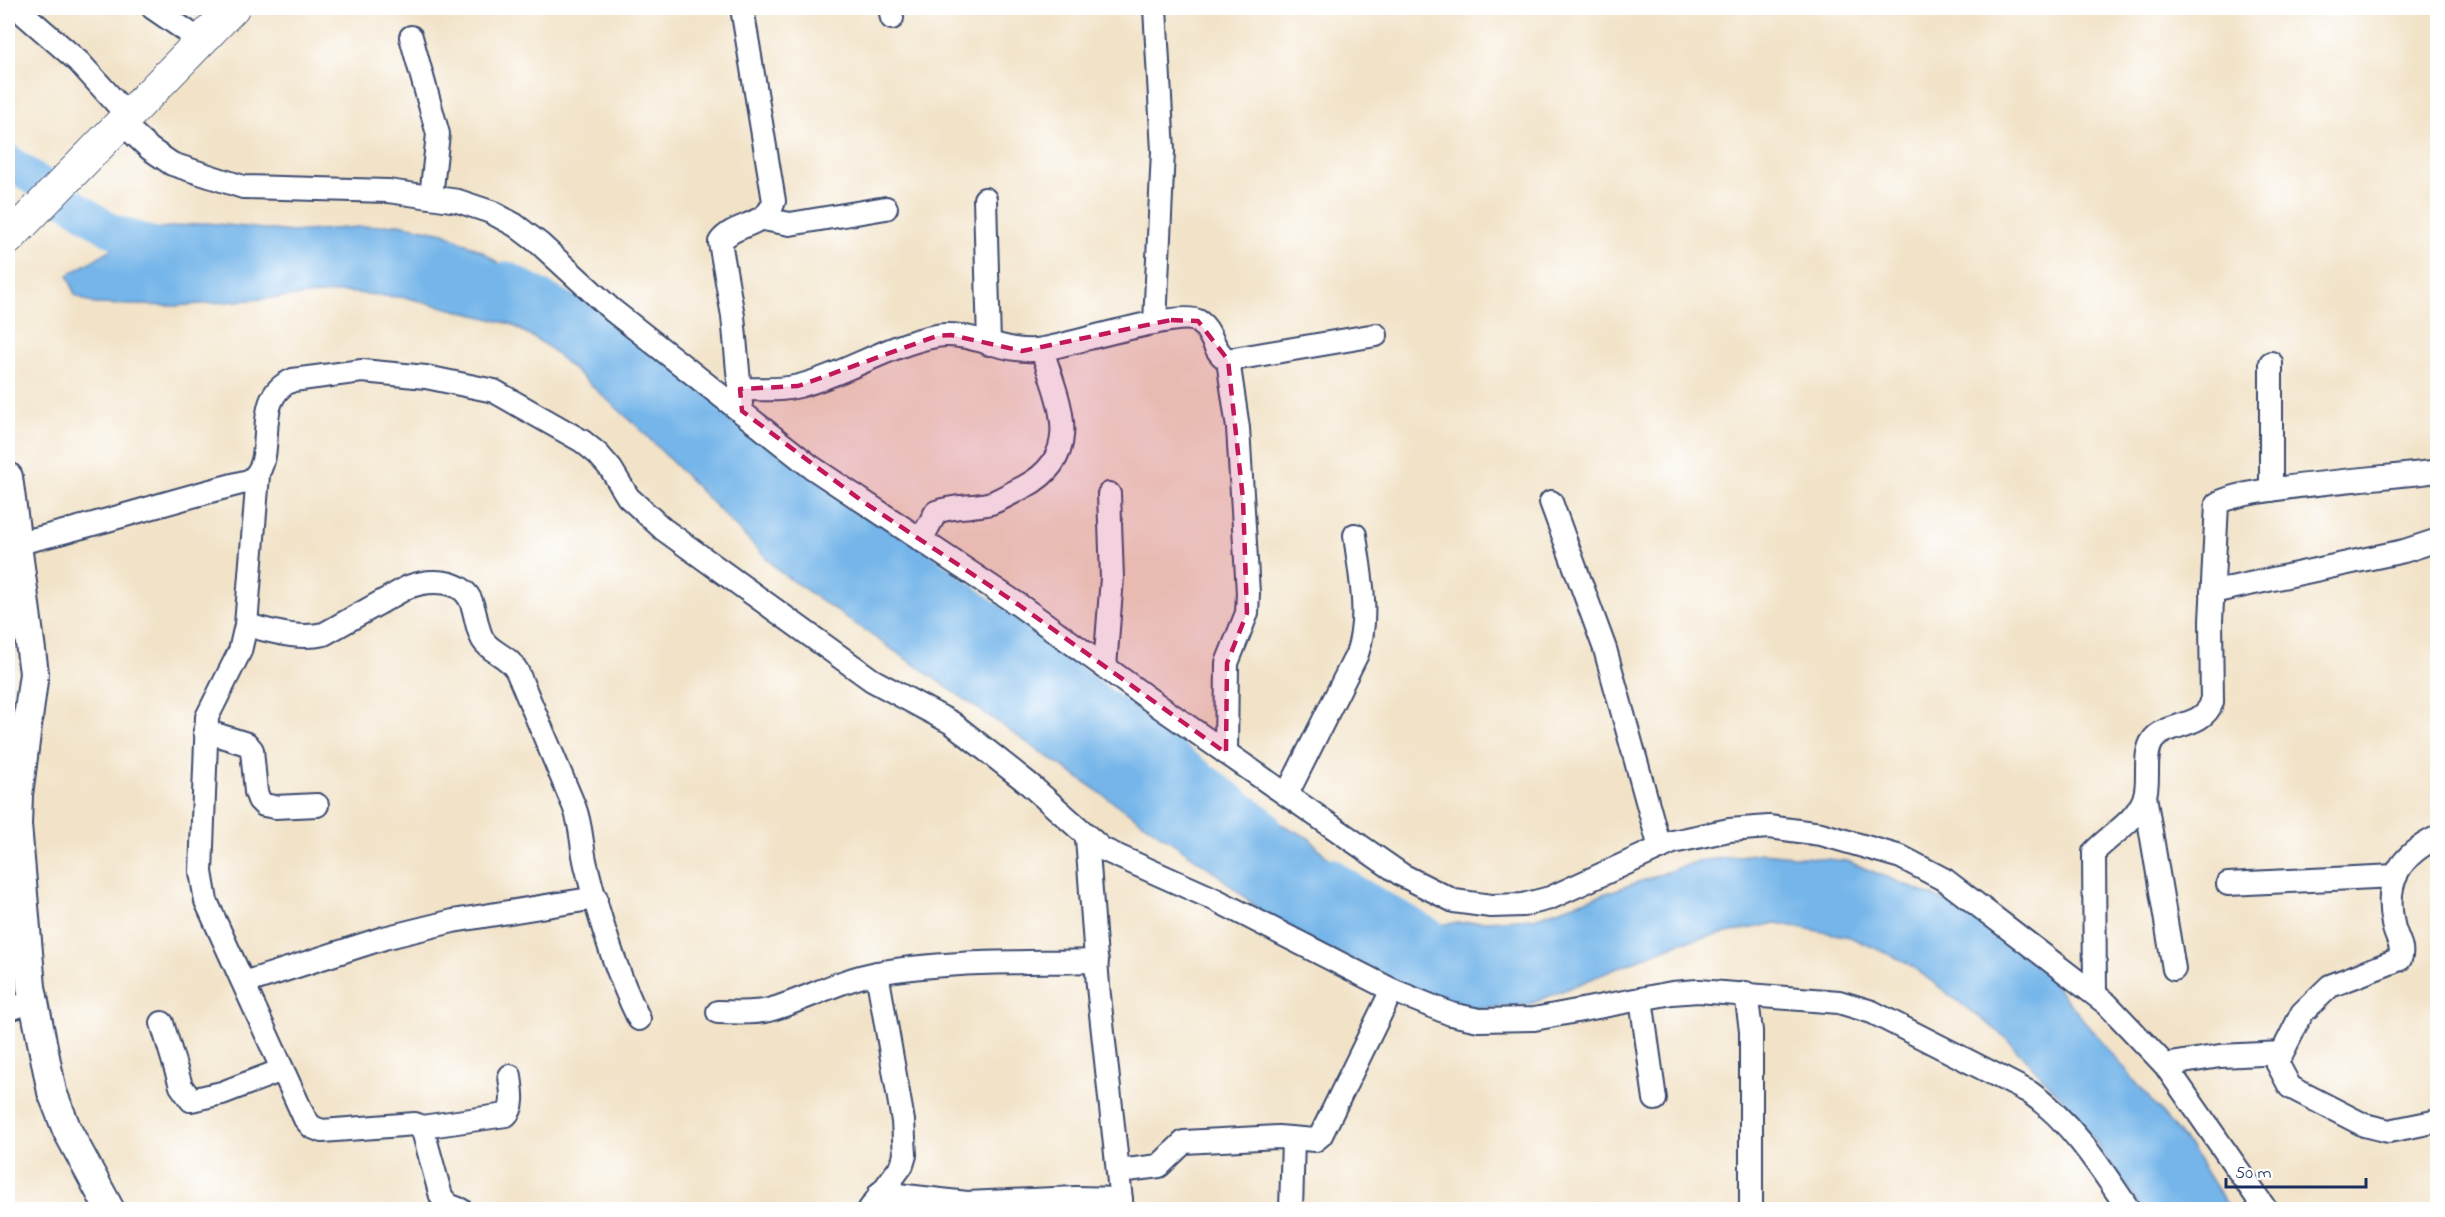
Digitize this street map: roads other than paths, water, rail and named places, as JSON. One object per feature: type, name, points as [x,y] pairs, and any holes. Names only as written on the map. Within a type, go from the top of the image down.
[{"type":"main road","points":[[8,239],[233,8]]},
{"type":"street","points":[[153,8],[201,41]]},
{"type":"street","points":[[741,400],[733,316],[720,242],[736,228],[763,219],[771,211],[774,201],[742,8]]},
{"type":"street","points":[[1155,8],[1163,151],[1155,323]]},
{"type":"street","points":[[25,15],[79,62],[150,149],[172,164],[243,187],[388,191],[431,197],[474,206],[515,225],[540,244],[612,310],[741,400],[810,465],[1019,605],[1402,875],[1454,901],[1473,904],[1523,905],[1550,898],[1660,848],[1693,836],[1769,827],[1821,834],[1870,846],[1901,857],[1945,880],[2095,994],[2165,1065],[2266,1209]]},
{"type":"street","points":[[411,38],[438,134],[431,197]]},
{"type":"street","points":[[985,200],[989,344]]},
{"type":"street","points":[[763,219],[790,224],[886,208]]},
{"type":"street","points":[[741,400],[798,386],[886,352],[937,336],[951,335],[1022,351],[1042,350],[1155,323],[1186,319],[1198,321],[1221,356],[1228,360],[1376,335]]},
{"type":"street","points":[[921,540],[936,512],[992,503],[1037,480],[1057,458],[1063,428],[1062,413],[1042,350]]},
{"type":"street","points":[[1226,753],[1227,663],[1247,613],[1248,593],[1238,428],[1228,360]]},
{"type":"street","points":[[2271,363],[2271,490]]},
{"type":"street","points":[[510,1076],[512,1103],[511,1111],[506,1115],[422,1127],[415,1124],[322,1131],[305,1119],[206,901],[201,873],[205,731],[212,703],[240,651],[246,625],[258,475],[262,465],[269,405],[282,384],[293,380],[362,371],[426,377],[494,391],[582,441],[611,469],[638,509],[663,529],[872,680],[952,723],[1029,784],[1102,849],[1214,899],[1392,990],[1450,1014],[1502,1021],[1557,1016],[1641,999],[1698,991],[1746,993],[1857,1005],[2029,1092],[2064,1120],[2129,1209]]},
{"type":"street","points":[[2174,969],[2145,796],[2150,745],[2154,738],[2200,718],[2209,711],[2212,702],[2212,592],[2217,504],[2230,496],[2438,471]]},
{"type":"street","points":[[18,543],[79,529],[138,509],[249,481],[258,475]]},
{"type":"street","points":[[8,477],[34,673],[13,795],[17,825],[21,1005],[67,1130],[110,1209]]},
{"type":"street","points":[[1105,667],[1112,578],[1109,494]]},
{"type":"street","points":[[1551,502],[1605,649],[1660,848]]},
{"type":"street","points":[[1287,794],[1348,673],[1364,634],[1365,619],[1355,535]]},
{"type":"street","points":[[2212,592],[2404,551],[2438,540]]},
{"type":"street","points":[[246,625],[299,637],[310,637],[324,634],[408,587],[423,582],[437,581],[466,592],[483,639],[511,660],[517,671],[581,824],[585,864],[622,984],[639,1019]]},
{"type":"street","points":[[205,731],[247,744],[252,750],[256,792],[259,801],[264,805],[275,807],[317,805]]},
{"type":"street","points":[[2095,994],[2094,852],[2131,819],[2145,796]]},
{"type":"street","points":[[2165,1065],[2220,1056],[2282,1053],[2302,1014],[2330,986],[2400,959],[2401,945],[2392,922],[2396,876],[2407,855],[2438,837]]},
{"type":"street","points":[[874,1201],[968,1206],[1076,1198],[1121,1204],[1096,962],[1087,838]]},
{"type":"street","points":[[2228,884],[2396,876]]},
{"type":"street","points":[[244,983],[384,938],[453,921],[596,898]]},
{"type":"street","points":[[718,1012],[770,1010],[854,978],[877,973],[974,964],[1096,962]]},
{"type":"street","points":[[874,1201],[902,1165],[905,1145],[877,973]]},
{"type":"street","points":[[1119,1171],[1159,1167],[1185,1142],[1278,1137],[1315,1140],[1321,1135],[1392,990]]},
{"type":"street","points":[[1746,993],[1751,1031],[1751,1209]]},
{"type":"street","points":[[1641,999],[1655,1099]]},
{"type":"street","points":[[162,1023],[181,1086],[191,1100],[222,1093],[282,1070]]},
{"type":"street","points":[[2273,1055],[2290,1087],[2364,1125],[2389,1131],[2438,1121]]},
{"type":"street","points":[[422,1127],[441,1196],[448,1204],[461,1209]]},
{"type":"street","points":[[1291,1209],[1293,1139]]},
{"type":"water","points":[[207,223],[292,232],[399,224],[444,233],[483,252],[1212,790],[1309,838],[1383,917],[1427,925],[1534,918],[1699,861],[1762,853],[1847,861],[1947,902],[2005,934],[2035,962],[2191,1148],[2229,1209],[2142,1209],[2074,1111],[2004,1036],[1906,962],[1850,937],[1777,923],[1681,942],[1528,1005],[1467,1009],[1428,998],[1276,923],[1212,870],[780,572],[638,427],[546,345],[511,324],[408,298],[345,292],[176,306],[94,304],[75,295],[68,275],[144,230]]},
{"type":"waterway","points":[[8,161],[110,230],[173,250]]},
{"type":"waterway","points":[[507,278],[613,335],[1264,825]]},
{"type":"waterway","points":[[1330,874],[1350,889],[1444,943]]}]
